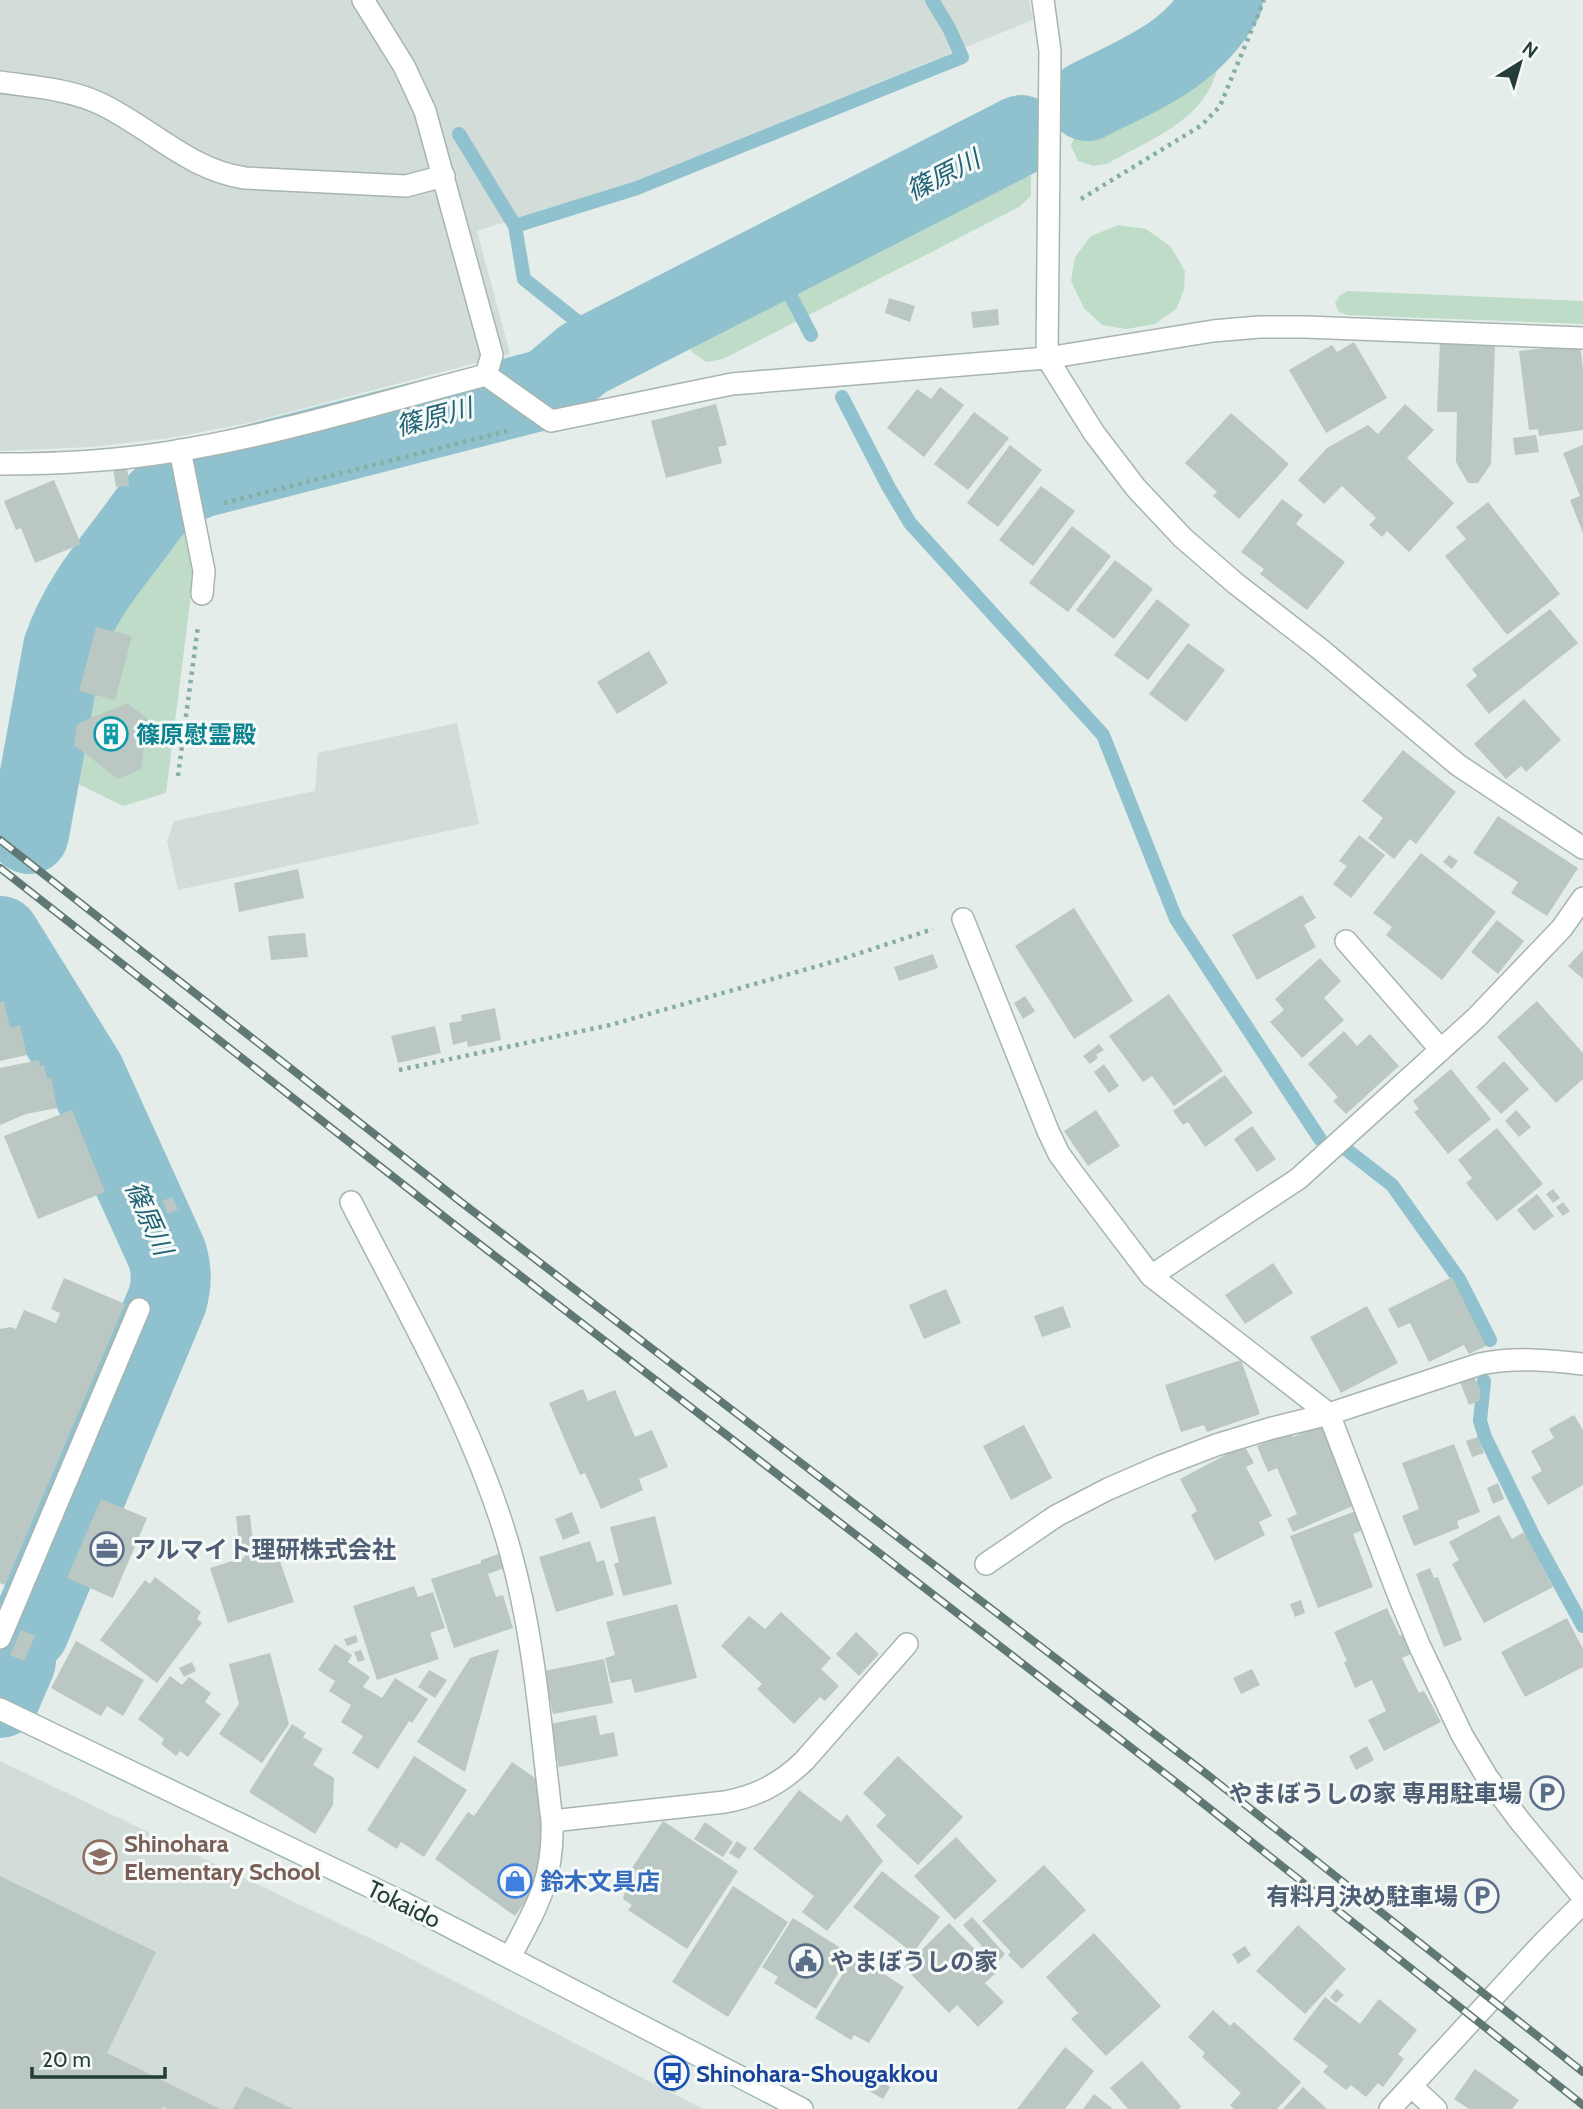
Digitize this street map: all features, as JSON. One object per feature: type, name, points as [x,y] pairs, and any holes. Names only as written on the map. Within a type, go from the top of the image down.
[{"type":"street","points":[[363,0],[425,111],[492,355],[493,379]]},
{"type":"street","points":[[1043,0],[1050,51],[1047,358],[1094,433],[1136,488],[1183,538],[1448,757],[1583,848]]},
{"type":"street","points":[[0,82],[83,96],[117,112],[189,159],[225,175],[406,186],[444,176]]},
{"type":"street","points":[[0,464],[181,454],[493,379],[551,421],[732,384],[1047,358],[1213,331],[1259,327],[1583,338]]},
{"type":"street","points":[[181,454],[204,571],[202,594]]},
{"type":"street","points":[[1152,1276],[1298,1179],[1476,1018],[1562,928],[1583,898]]},
{"type":"street","points":[[962,919],[1059,1154],[1152,1276],[1329,1414],[1400,1599],[1462,1735],[1511,1810],[1583,1897]]},
{"type":"street","points":[[1346,941],[1441,1050]]},
{"type":"street","points":[[351,1202],[462,1422],[497,1508],[522,1598],[552,1821],[553,1850],[548,1878],[510,1957]]},
{"type":"street","points":[[0,1638],[139,1309]]},
{"type":"street","points":[[986,1564],[1056,1516],[1108,1489],[1238,1438],[1329,1414],[1502,1359],[1583,1364]]},
{"type":"street","points":[[552,1821],[747,1798],[768,1789],[787,1777],[803,1761],[907,1644]]},
{"type":"street","name":"Tokaido","points":[[4,1711],[404,1903],[802,2109]]},
{"type":"street","points":[[1390,2109],[1583,1903]]},
{"type":"street","points":[[1411,2086],[1436,2109]]},
{"type":"path","points":[[1049,204],[1074,204],[1202,125],[1220,106],[1264,0]]},
{"type":"path","points":[[192,509],[523,426],[535,410]]},
{"type":"path","points":[[178,776],[202,594]]},
{"type":"path","points":[[399,1070],[610,1024],[839,960],[962,919]]},
{"type":"shaded area","points":[[0,0],[1029,0],[1033,20],[635,181],[477,231],[510,354],[248,423],[170,438],[91,447],[0,451]]},
{"type":"shaded area","points":[[457,723],[479,824],[178,890],[167,841],[174,821],[315,791],[318,753]]},
{"type":"shaded area","name":"Shinohara Elementary School","points":[[0,1761],[384,1945],[703,2109],[0,2109]]},
{"type":"green space","points":[[1209,58],[1215,60],[1216,73],[1203,100],[1192,112],[1165,132],[1107,164],[1093,166],[1078,161],[1071,146],[1076,133],[1087,124]]},
{"type":"green space","points":[[1015,166],[1031,176],[1031,196],[1019,207],[723,359],[706,362],[691,351],[691,333],[702,321],[998,169]]},
{"type":"green space","points":[[1118,225],[1146,229],[1171,247],[1185,271],[1184,290],[1176,309],[1155,324],[1126,329],[1102,325],[1084,308],[1071,281],[1075,257],[1091,236]]},
{"type":"green space","points":[[1348,291],[1583,301],[1583,324],[1347,315],[1339,312],[1335,303],[1340,295]]},
{"type":"green space","points":[[180,501],[194,571],[166,793],[123,806],[58,774],[80,652],[88,627],[101,605]]},
{"type":"building","points":[[889,298],[915,306],[910,322],[885,313]]},
{"type":"building","points":[[998,309],[999,325],[973,328],[971,312]]},
{"type":"building","points":[[1354,342],[1387,398],[1326,433],[1289,370],[1332,345],[1337,352]]},
{"type":"building","points":[[1440,342],[1495,344],[1491,464],[1478,483],[1468,483],[1456,462],[1457,412],[1437,412]]},
{"type":"building","points":[[1580,344],[1583,430],[1539,436],[1538,429],[1529,430],[1519,351]]},
{"type":"building","points":[[940,387],[964,405],[924,457],[887,428],[917,389],[931,399]]},
{"type":"building","points":[[716,404],[727,445],[718,447],[722,463],[666,478],[651,421]]},
{"type":"building","points":[[1405,404],[1434,430],[1407,458],[1454,503],[1409,552],[1387,531],[1382,537],[1369,525],[1376,518],[1342,486],[1324,504],[1298,480],[1327,448],[1368,425],[1378,434]]},
{"type":"building","points":[[974,412],[1009,438],[968,490],[934,464]]},
{"type":"building","points":[[1231,413],[1289,464],[1239,519],[1213,496],[1217,492],[1185,463]]},
{"type":"building","points":[[1536,435],[1539,452],[1515,455],[1513,438]]},
{"type":"building","points":[[1010,445],[1042,470],[998,527],[967,503]]},
{"type":"building","points":[[1583,445],[1583,533],[1570,500],[1580,496],[1563,453]]},
{"type":"building","points":[[127,466],[129,486],[116,487],[113,468]]},
{"type":"building","points":[[54,480],[81,544],[35,563],[21,528],[16,530],[4,501]]},
{"type":"building","points":[[1041,486],[1075,511],[1033,566],[999,540]]},
{"type":"building","points":[[1282,499],[1303,515],[1296,524],[1345,562],[1307,610],[1260,574],[1264,569],[1241,552]]},
{"type":"building","points":[[1488,502],[1560,594],[1507,635],[1445,556],[1466,539],[1456,527]]},
{"type":"building","points":[[1072,526],[1111,556],[1068,612],[1029,583]]},
{"type":"building","points":[[1115,560],[1153,589],[1114,639],[1076,610]]},
{"type":"building","points":[[1157,599],[1190,625],[1148,680],[1114,655]]},
{"type":"building","points":[[1550,609],[1578,643],[1489,714],[1466,685],[1477,676],[1472,669]]},
{"type":"building","points":[[96,627],[132,636],[115,700],[79,691]]},
{"type":"building","points":[[1188,643],[1225,670],[1186,722],[1149,694]]},
{"type":"building","points":[[649,651],[668,683],[617,714],[597,682]]},
{"type":"building","points":[[1524,699],[1561,740],[1526,772],[1521,766],[1506,779],[1474,744]]},
{"type":"building","name":"篠原慰霊殿","points":[[127,703],[148,719],[141,769],[118,779],[74,745],[77,724]]},
{"type":"building","points":[[1403,750],[1456,792],[1416,844],[1410,839],[1394,859],[1368,838],[1383,818],[1362,801]]},
{"type":"building","points":[[1498,816],[1578,868],[1547,916],[1511,893],[1518,882],[1473,853]]},
{"type":"building","points":[[1359,835],[1385,855],[1351,898],[1333,884],[1347,866],[1339,861]]},
{"type":"building","points":[[1421,853],[1496,912],[1442,980],[1386,935],[1392,927],[1373,913]]},
{"type":"building","points":[[1449,855],[1458,861],[1452,869],[1443,862]]},
{"type":"building","points":[[298,869],[304,898],[239,912],[234,883]]},
{"type":"building","points":[[1302,895],[1316,918],[1304,925],[1316,947],[1257,980],[1232,935]]},
{"type":"building","points":[[1074,908],[1133,1001],[1074,1039],[1015,946]]},
{"type":"building","points":[[1497,920],[1524,941],[1498,974],[1471,952]]},
{"type":"building","points":[[305,933],[308,957],[271,960],[268,936]]},
{"type":"building","points":[[1583,950],[1583,979],[1568,966]]},
{"type":"building","points":[[933,954],[938,968],[899,981],[894,967]]},
{"type":"building","points":[[1320,958],[1341,981],[1324,998],[1344,1020],[1302,1058],[1270,1022],[1284,1010],[1275,999]]},
{"type":"building","points":[[1169,994],[1223,1071],[1174,1106],[1152,1076],[1143,1082],[1109,1036]]},
{"type":"building","points":[[1025,996],[1035,1011],[1023,1019],[1014,1003]]},
{"type":"building","points":[[4,1001],[10,1028],[20,1025],[27,1055],[0,1061],[0,1002]]},
{"type":"building","points":[[1537,1001],[1583,1053],[1583,1079],[1556,1103],[1497,1037]]},
{"type":"building","points":[[495,1008],[501,1040],[468,1047],[467,1041],[453,1045],[449,1023],[462,1021],[461,1015]]},
{"type":"building","points":[[435,1026],[441,1053],[398,1063],[391,1036]]},
{"type":"building","points":[[1344,1031],[1357,1046],[1370,1034],[1399,1066],[1346,1114],[1333,1101],[1338,1097],[1308,1064]]},
{"type":"building","points":[[1099,1044],[1104,1050],[1096,1055],[1098,1058],[1090,1064],[1083,1056]]},
{"type":"building","points":[[39,1060],[40,1066],[44,1065],[47,1078],[51,1077],[57,1108],[26,1114],[0,1125],[0,1068]]},
{"type":"building","points":[[1504,1061],[1529,1089],[1501,1114],[1476,1087]]},
{"type":"building","points":[[1104,1064],[1119,1086],[1109,1093],[1094,1072]]},
{"type":"building","points":[[1451,1069],[1491,1119],[1448,1154],[1414,1112],[1419,1109],[1413,1101]]},
{"type":"building","points":[[1225,1075],[1253,1113],[1205,1147],[1188,1122],[1183,1125],[1173,1111]]},
{"type":"building","points":[[72,1110],[105,1192],[38,1219],[4,1136]]},
{"type":"building","points":[[1096,1110],[1120,1146],[1088,1166],[1064,1131]]},
{"type":"building","points":[[1516,1110],[1531,1127],[1519,1137],[1505,1121]]},
{"type":"building","points":[[1252,1126],[1276,1159],[1257,1172],[1234,1139]]},
{"type":"building","points":[[1497,1128],[1543,1184],[1497,1221],[1466,1183],[1472,1178],[1458,1160]]},
{"type":"building","points":[[1553,1189],[1560,1198],[1553,1203],[1546,1194]]},
{"type":"building","points":[[1537,1194],[1554,1216],[1534,1231],[1517,1210]]},
{"type":"building","points":[[172,1197],[178,1209],[168,1214],[162,1201]]},
{"type":"building","points":[[1563,1202],[1570,1211],[1563,1216],[1556,1207]]},
{"type":"building","points":[[1273,1263],[1293,1293],[1245,1324],[1225,1295]]},
{"type":"building","points":[[1452,1277],[1486,1346],[1469,1354],[1464,1345],[1429,1362],[1410,1323],[1398,1328],[1388,1309]]},
{"type":"building","points":[[64,1278],[125,1304],[5,1585],[0,1583],[0,1329],[16,1329],[24,1310],[56,1323],[60,1313],[51,1309]]},
{"type":"building","points":[[946,1289],[961,1323],[924,1339],[909,1305]]},
{"type":"building","points":[[1063,1306],[1071,1327],[1042,1337],[1034,1316]]},
{"type":"building","points":[[1367,1306],[1398,1363],[1341,1393],[1310,1337]]},
{"type":"building","points":[[1241,1360],[1260,1414],[1207,1432],[1204,1425],[1181,1432],[1165,1385]]},
{"type":"building","points":[[1474,1376],[1481,1392],[1479,1401],[1469,1405],[1460,1382]]},
{"type":"building","points":[[583,1389],[588,1401],[615,1390],[635,1437],[652,1430],[668,1467],[639,1479],[643,1490],[601,1509],[585,1473],[580,1475],[549,1403]]},
{"type":"building","points":[[1574,1415],[1583,1430],[1583,1485],[1548,1505],[1531,1477],[1542,1471],[1531,1451],[1554,1438],[1549,1429]]},
{"type":"building","points":[[1324,1423],[1355,1505],[1293,1532],[1287,1519],[1297,1514],[1277,1468],[1268,1472],[1257,1446],[1291,1431],[1293,1437]]},
{"type":"building","points":[[1024,1425],[1052,1478],[1011,1500],[983,1446]]},
{"type":"building","points":[[1478,1437],[1484,1453],[1472,1457],[1466,1441]]},
{"type":"building","points":[[1454,1444],[1480,1512],[1457,1521],[1459,1528],[1414,1546],[1402,1516],[1419,1509],[1402,1463]]},
{"type":"building","points":[[1244,1445],[1254,1463],[1246,1467],[1272,1516],[1259,1522],[1265,1535],[1215,1561],[1191,1515],[1197,1511],[1180,1479]]},
{"type":"building","points":[[1498,1483],[1504,1499],[1493,1504],[1487,1488]]},
{"type":"building","points":[[101,1499],[147,1518],[113,1598],[67,1578]]},
{"type":"building","points":[[1358,1510],[1365,1529],[1353,1534],[1373,1587],[1318,1608],[1290,1536]]},
{"type":"building","points":[[572,1512],[580,1533],[563,1540],[555,1519]]},
{"type":"building","points":[[250,1515],[254,1554],[275,1547],[294,1602],[228,1623],[210,1568],[245,1557],[244,1545],[239,1545],[236,1516]]},
{"type":"building","points":[[1499,1515],[1512,1539],[1524,1532],[1553,1587],[1484,1623],[1452,1564],[1459,1560],[1449,1542]]},
{"type":"building","points":[[655,1516],[672,1584],[623,1596],[614,1564],[619,1562],[610,1527]]},
{"type":"building","points":[[590,1541],[597,1562],[604,1560],[614,1595],[556,1612],[539,1557]]},
{"type":"building","points":[[502,1553],[507,1567],[488,1574],[496,1597],[503,1595],[513,1628],[454,1648],[431,1579],[481,1563],[481,1560]]},
{"type":"building","points":[[1430,1568],[1434,1578],[1438,1577],[1462,1640],[1444,1647],[1416,1574]]},
{"type":"building","points":[[155,1577],[201,1612],[197,1619],[202,1623],[157,1683],[100,1640],[145,1580],[150,1584]]},
{"type":"building","points":[[414,1586],[418,1597],[433,1592],[445,1628],[430,1633],[439,1659],[377,1680],[353,1606]]},
{"type":"building","points":[[1301,1600],[1305,1613],[1295,1617],[1290,1604]]},
{"type":"building","points":[[677,1604],[697,1678],[635,1693],[631,1679],[611,1683],[605,1658],[615,1655],[606,1622]]},
{"type":"building","points":[[1387,1608],[1400,1636],[1404,1634],[1413,1653],[1402,1658],[1419,1693],[1424,1691],[1441,1722],[1384,1751],[1368,1720],[1386,1711],[1372,1680],[1355,1688],[1334,1632]]},
{"type":"building","points":[[781,1612],[831,1658],[821,1669],[839,1686],[825,1701],[820,1697],[794,1724],[757,1689],[762,1684],[721,1646],[749,1616],[765,1629]]},
{"type":"building","points":[[1567,1618],[1583,1649],[1583,1667],[1525,1697],[1501,1652]]},
{"type":"building","points":[[21,1630],[35,1636],[24,1661],[10,1655]]},
{"type":"building","points":[[856,1632],[879,1654],[859,1676],[836,1654]]},
{"type":"building","points":[[356,1635],[358,1642],[347,1646],[344,1639]]},
{"type":"building","points":[[76,1641],[144,1680],[123,1716],[107,1706],[101,1716],[51,1688]]},
{"type":"building","points":[[335,1644],[352,1655],[348,1662],[370,1677],[363,1687],[382,1698],[395,1678],[428,1699],[412,1723],[409,1721],[378,1769],[352,1753],[363,1736],[341,1722],[351,1705],[329,1691],[335,1681],[318,1670]]},
{"type":"building","points":[[499,1649],[465,1772],[417,1742],[470,1658]]},
{"type":"building","points":[[361,1650],[365,1660],[358,1662],[354,1652]]},
{"type":"building","points":[[270,1653],[289,1724],[262,1763],[219,1734],[239,1704],[229,1664]]},
{"type":"building","points":[[604,1659],[613,1703],[553,1714],[544,1671]]},
{"type":"building","points":[[192,1662],[196,1671],[184,1677],[179,1668]]},
{"type":"building","points":[[1252,1669],[1260,1685],[1241,1694],[1233,1678]]},
{"type":"building","points":[[429,1670],[447,1680],[435,1698],[418,1687]]},
{"type":"building","points":[[170,1676],[182,1685],[189,1677],[211,1693],[205,1702],[221,1714],[188,1757],[180,1751],[176,1756],[161,1744],[164,1739],[138,1719]]},
{"type":"building","points":[[596,1715],[600,1735],[614,1732],[618,1756],[559,1767],[550,1724]]},
{"type":"building","points":[[292,1724],[306,1733],[303,1737],[323,1749],[313,1765],[334,1778],[333,1805],[315,1834],[249,1792]]},
{"type":"building","points":[[1367,1746],[1374,1760],[1356,1770],[1349,1756]]},
{"type":"building","points":[[414,1756],[467,1790],[424,1857],[401,1842],[397,1849],[367,1830]]},
{"type":"building","points":[[898,1756],[963,1817],[918,1865],[876,1826],[886,1815],[863,1793]]},
{"type":"building","points":[[512,1762],[541,1782],[544,1843],[537,1885],[515,1916],[435,1859],[468,1812],[474,1816]]},
{"type":"building","points":[[799,1790],[841,1822],[847,1814],[883,1861],[827,1931],[802,1912],[814,1896],[753,1849]]},
{"type":"building","points":[[663,1821],[738,1871],[687,1949],[628,1910],[632,1905],[623,1899],[632,1868]]},
{"type":"building","points":[[705,1822],[733,1842],[723,1857],[694,1839]]},
{"type":"building","points":[[956,1837],[997,1881],[955,1920],[914,1876]]},
{"type":"building","points":[[737,1841],[747,1848],[739,1859],[729,1853]]},
{"type":"building","points":[[1044,1865],[1086,1910],[1022,1969],[1008,1955],[1011,1952],[982,1921]]},
{"type":"building","points":[[882,1871],[940,1917],[913,1953],[853,1907]]},
{"type":"building","points":[[0,1876],[156,1952],[107,2053],[220,2109],[169,2109],[163,2106],[161,2109],[0,2109]]},
{"type":"building","points":[[733,1886],[788,1922],[728,2017],[672,1982]]},
{"type":"building","points":[[972,1917],[1005,1954],[997,1963],[963,1925]]},
{"type":"building","name":"やまぼうしの家","points":[[793,1918],[850,1954],[816,2009],[774,1983],[778,1977],[762,1967]]},
{"type":"building","points":[[949,1923],[997,1972],[985,1983],[1004,2002],[978,2027],[957,2005],[949,2013],[904,1967]]},
{"type":"building","points":[[1298,1925],[1346,1969],[1305,2014],[1256,1971]]},
{"type":"building","points":[[1094,1933],[1161,2006],[1106,2056],[1071,2019],[1078,2013],[1046,1977]]},
{"type":"building","points":[[1245,1946],[1251,1955],[1238,1964],[1232,1954]]},
{"type":"building","points":[[855,1955],[904,1987],[869,2043],[854,2035],[851,2040],[815,2018]]},
{"type":"building","points":[[1337,1989],[1344,1995],[1336,2003],[1330,1997]]},
{"type":"building","points":[[1325,1997],[1360,2024],[1379,1999],[1417,2030],[1398,2054],[1404,2059],[1383,2087],[1378,2083],[1366,2097],[1351,2085],[1346,2090],[1323,2072],[1328,2066],[1293,2039]]},
{"type":"building","points":[[1213,2010],[1230,2026],[1234,2022],[1301,2082],[1277,2109],[1234,2109],[1230,2105],[1241,2093],[1202,2057],[1205,2053],[1188,2037]]},
{"type":"building","points":[[1065,2047],[1094,2071],[1065,2109],[1017,2109]]},
{"type":"building","points":[[1142,2061],[1181,2106],[1179,2109],[1128,2109],[1110,2088]]},
{"type":"building","points":[[1475,2069],[1519,2100],[1512,2109],[1469,2109],[1454,2099]]},
{"type":"building","points":[[660,2071],[680,2082],[675,2093],[655,2083]]},
{"type":"building","points":[[866,2073],[890,2087],[883,2099],[859,2085]]},
{"type":"building","points":[[245,2086],[293,2109],[233,2109]]},
{"type":"building","points":[[1303,2087],[1327,2109],[1283,2109]]},
{"type":"building","points":[[1094,2094],[1113,2109],[1083,2109]]},
{"type":"waterway","points":[[515,226],[637,188],[962,57],[932,0]]},
{"type":"waterway","name":"篠原川","points":[[1087,101],[1164,61],[1196,35],[1223,0]]},
{"type":"waterway","points":[[459,134],[515,226],[524,279],[608,346]]},
{"type":"waterway","name":"篠原川","points":[[29,834],[63,648],[69,632],[101,577],[152,509],[166,495],[200,478],[550,387],[583,359],[1021,135]]},
{"type":"waterway","points":[[773,262],[811,335]]},
{"type":"waterway","points":[[842,397],[910,523],[1103,735],[1176,919],[1320,1139]]},
{"type":"waterway","name":"篠原川","points":[[0,936],[85,1073],[167,1254],[171,1272],[167,1301],[29,1631]]},
{"type":"waterway","points":[[1347,1150],[1392,1185],[1459,1279],[1490,1340]]},
{"type":"waterway","points":[[1484,1381],[1480,1421],[1485,1437],[1535,1539],[1583,1626]]},
{"type":"waterway","name":"篠原川","points":[[0,1698],[16,1661]]},
{"type":"railway","points":[[0,840],[457,1199],[1204,1772],[1583,2072]]},
{"type":"railway","points":[[0,868],[447,1219],[1190,1793],[1583,2105]]},
{"type":"place","name":"篠原慰霊殿","points":[[111,734]]},
{"type":"place","name":"アルマイト理研株式会社","points":[[107,1549]]},
{"type":"place","name":"やまぼうしの家 専用駐車場","points":[[1547,1793]]},
{"type":"place","name":"Shinohara Elementary School","points":[[100,1857]]},
{"type":"place","name":"鈴木文具店","points":[[515,1881]]},
{"type":"place","name":"有料月決め駐車場","points":[[1482,1896]]},
{"type":"place","name":"やまぼうしの家","points":[[806,1961]]},
{"type":"place","name":"Shinohara-Shougakkou","points":[[672,2073]]}]
